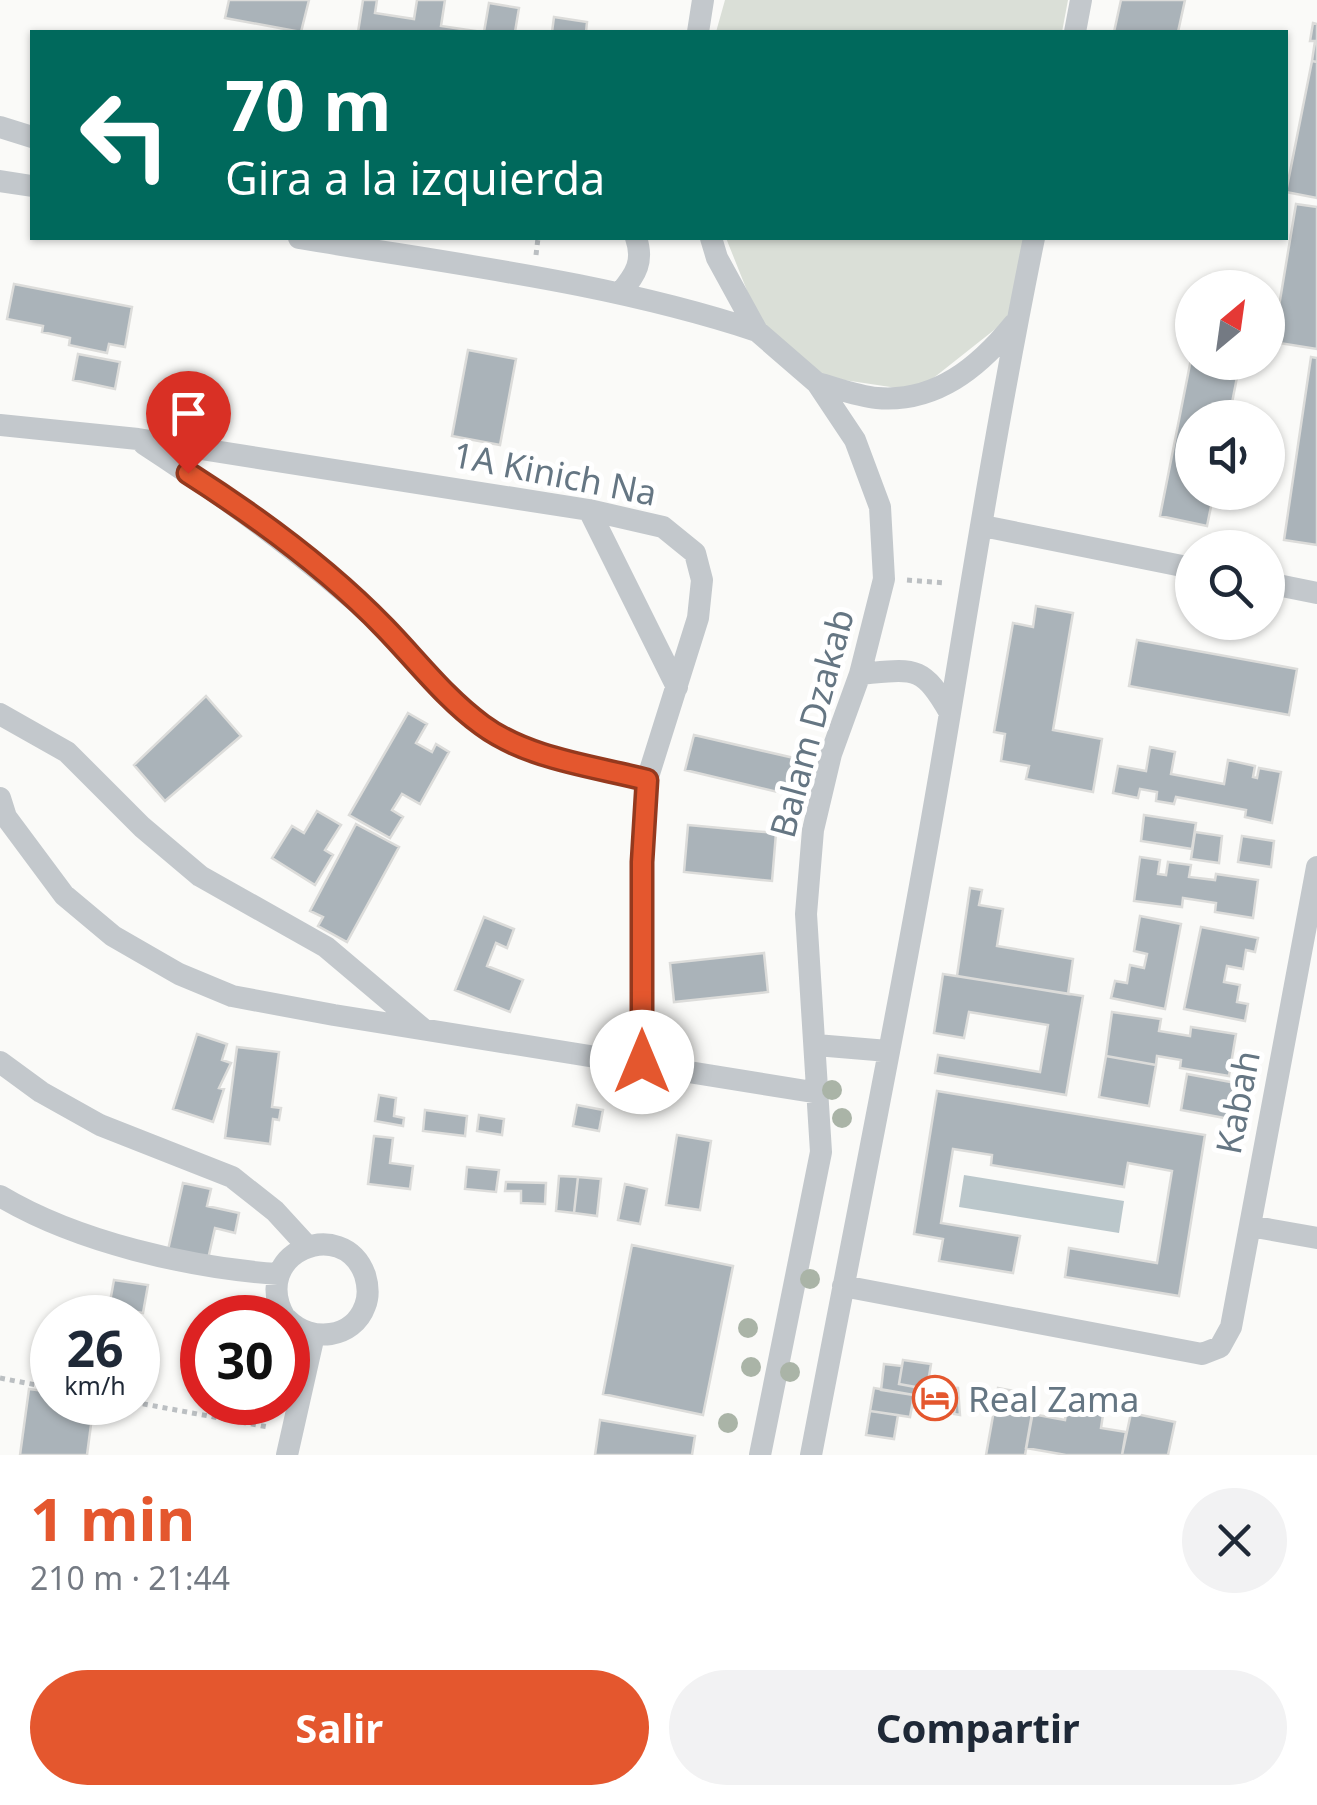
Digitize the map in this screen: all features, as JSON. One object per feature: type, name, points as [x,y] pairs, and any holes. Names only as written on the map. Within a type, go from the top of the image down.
[{"type":"street","points":[[698,30],[703,0]]},
{"type":"street","points":[[1075,30],[1081,0]]},
{"type":"street","points":[[0,127],[30,136]]},
{"type":"street","points":[[0,181],[30,186]]},
{"type":"street","points":[[311,240],[621,292],[757,331]]},
{"type":"street","points":[[621,292],[636,275],[641,259],[636,240]]},
{"type":"street","name":"Balam Dzakab","points":[[712,240],[717,258],[757,331],[817,383],[854,440],[880,506],[884,579],[860,674],[831,754],[813,830],[806,914],[820,1152],[760,1455]]},
{"type":"street","points":[[811,1455],[950,714],[969,584],[983,526],[1016,322],[1034,240]]},
{"type":"street","points":[[817,383],[876,398],[918,397],[955,380],[990,354],[1016,322]]},
{"type":"street","name":"1A Kinich Na","points":[[0,425],[138,440],[589,510],[663,526],[694,552],[702,580],[698,618],[647,780],[642,862],[642,1062]]},
{"type":"street","points":[[138,440],[214,489],[327,576],[483,726],[527,750],[647,780]]},
{"type":"street","points":[[589,510],[676,687]]},
{"type":"street","points":[[983,526],[1175,565]]},
{"type":"street","points":[[1285,587],[1317,594]]},
{"type":"street","points":[[860,674],[918,674],[932,683],[950,714]]},
{"type":"street","points":[[0,714],[67,752],[142,827],[200,876],[326,947],[423,1029]]},
{"type":"street","points":[[0,798],[6,817],[64,895],[112,936],[179,974],[232,996],[819,1093]]},
{"type":"street","name":"Kabah","points":[[843,1286],[1202,1354],[1220,1348],[1231,1327],[1313,908],[1317,867]]},
{"type":"street","points":[[816,1045],[888,1051]]},
{"type":"street","points":[[0,1062],[42,1092],[100,1124],[232,1177],[275,1211],[308,1246]]},
{"type":"street","points":[[0,1196],[76,1231],[246,1272],[278,1274]]},
{"type":"street","points":[[1250,1226],[1317,1238]]},
{"type":"street","points":[[276,1295],[278,1274],[290,1257],[308,1246],[345,1250],[362,1269],[368,1294],[365,1306],[350,1326],[326,1336],[310,1333]]},
{"type":"street","points":[[287,1455],[314,1335]]},
{"type":"path","points":[[884,579],[969,584]]},
{"type":"path","points":[[0,1378],[30,1384]]},
{"type":"path","points":[[160,1407],[293,1432]]},
{"type":"shaded area","points":[[725,0],[1068,0],[1062,30],[717,30]]},
{"type":"shaded area","points":[[727,240],[1024,240],[1008,319],[917,391],[824,377],[760,323]]},
{"type":"shaded area","points":[[964,1175],[1124,1201],[1119,1233],[959,1207]]},
{"type":"building","points":[[229,0],[309,0],[302,30],[225,18]]},
{"type":"building","points":[[363,0],[377,0],[375,13],[414,19],[417,0],[445,0],[441,26],[468,30],[358,30]]},
{"type":"building","points":[[1121,0],[1185,0],[1178,30],[1114,30]]},
{"type":"building","points":[[489,3],[519,8],[515,30],[484,30]]},
{"type":"building","points":[[554,17],[587,22],[586,30],[552,30]]},
{"type":"building","points":[[1313,23],[1317,24],[1317,62],[1312,61]]},
{"type":"building","points":[[1312,61],[1317,62],[1317,198],[1288,192]]},
{"type":"building","points":[[1296,204],[1317,207],[1317,349],[1285,344],[1285,270]]},
{"type":"building","points":[[14,284],[132,307],[125,347],[109,344],[107,353],[69,345],[70,338],[42,332],[43,326],[7,319]]},
{"type":"building","points":[[468,350],[516,359],[500,445],[452,436]]},
{"type":"building","points":[[78,354],[120,362],[115,389],[73,380]]},
{"type":"building","points":[[1311,357],[1317,358],[1317,545],[1285,540]]},
{"type":"building","points":[[1187,380],[1236,380],[1233,400],[1183,400]]},
{"type":"building","points":[[1175,440],[1175,510],[1210,510],[1207,526],[1160,516]]},
{"type":"building","points":[[1036,606],[1073,613],[1053,730],[1102,739],[1093,792],[1026,779],[1029,766],[1001,761],[1005,734],[994,732],[1013,623],[1033,627]]},
{"type":"building","points":[[1137,640],[1297,669],[1289,715],[1129,686]]},
{"type":"building","points":[[206,696],[241,736],[165,801],[134,765]]},
{"type":"building","points":[[408,713],[427,724],[416,743],[432,752],[436,744],[449,752],[420,804],[402,794],[392,810],[403,817],[390,838],[349,815]]},
{"type":"building","points":[[694,735],[794,758],[786,794],[685,770]]},
{"type":"building","points":[[1150,747],[1175,752],[1171,774],[1224,784],[1228,760],[1255,766],[1253,777],[1257,778],[1259,768],[1281,772],[1272,823],[1245,817],[1246,810],[1176,797],[1174,804],[1156,801],[1157,792],[1140,789],[1138,798],[1113,793],[1118,766],[1146,771]]},
{"type":"building","points":[[317,811],[341,825],[325,850],[333,855],[315,885],[272,858],[292,826],[304,833]]},
{"type":"building","points":[[1144,815],[1196,823],[1192,849],[1141,841]]},
{"type":"building","points":[[356,824],[399,847],[347,942],[318,926],[323,917],[310,911]]},
{"type":"building","points":[[688,825],[776,833],[772,881],[684,872]]},
{"type":"building","points":[[1195,832],[1222,836],[1219,863],[1191,859]]},
{"type":"building","points":[[1242,836],[1274,841],[1271,867],[1238,862]]},
{"type":"building","points":[[1140,857],[1160,860],[1158,874],[1166,875],[1168,862],[1191,865],[1189,877],[1215,880],[1216,874],[1258,880],[1253,918],[1215,912],[1216,903],[1183,898],[1182,907],[1134,901]]},
{"type":"building","points":[[970,888],[982,890],[979,905],[1003,909],[997,946],[1073,959],[1068,994],[957,976]]},
{"type":"building","points":[[1140,916],[1181,924],[1165,1009],[1111,998],[1115,981],[1127,983],[1130,965],[1144,968],[1147,954],[1134,951]]},
{"type":"building","points":[[484,917],[514,929],[507,948],[496,943],[487,966],[523,980],[510,1012],[455,990]]},
{"type":"building","points":[[1201,927],[1258,938],[1255,952],[1246,950],[1243,969],[1227,966],[1224,982],[1240,985],[1237,1002],[1248,1004],[1245,1021],[1184,1009]]},
{"type":"building","points":[[764,953],[768,992],[674,1002],[670,963]]},
{"type":"building","points":[[943,974],[1083,996],[1066,1095],[935,1073],[938,1055],[1040,1072],[1048,1025],[969,1012],[964,1038],[934,1033]]},
{"type":"building","points":[[1112,1012],[1161,1019],[1159,1031],[1190,1036],[1191,1027],[1236,1034],[1229,1076],[1180,1068],[1181,1060],[1157,1056],[1156,1065],[1106,1056]]},
{"type":"building","points":[[197,1034],[227,1044],[222,1060],[231,1063],[219,1088],[224,1089],[213,1122],[173,1109]]},
{"type":"building","points":[[237,1047],[279,1052],[272,1107],[281,1108],[279,1120],[273,1119],[270,1144],[225,1138]]},
{"type":"building","points":[[1106,1056],[1156,1065],[1149,1106],[1099,1097]]},
{"type":"building","points":[[1187,1074],[1236,1083],[1230,1119],[1181,1110]]},
{"type":"building","points":[[937,1091],[1205,1135],[1179,1296],[1065,1277],[1069,1248],[1157,1263],[1172,1171],[1128,1163],[1124,1187],[991,1165],[992,1155],[953,1149],[941,1223],[1020,1236],[1013,1273],[939,1261],[943,1239],[914,1234]]},
{"type":"building","points":[[379,1095],[396,1098],[394,1116],[404,1118],[403,1126],[375,1121]]},
{"type":"building","points":[[577,1105],[603,1110],[599,1131],[573,1126]]},
{"type":"building","points":[[425,1110],[467,1116],[465,1136],[423,1131]]},
{"type":"building","points":[[479,1115],[504,1119],[502,1135],[477,1131]]},
{"type":"building","points":[[677,1135],[711,1141],[700,1210],[666,1205]]},
{"type":"building","points":[[374,1136],[393,1138],[390,1163],[413,1166],[410,1189],[368,1184]]},
{"type":"building","points":[[467,1167],[499,1170],[496,1192],[465,1189]]},
{"type":"building","points":[[559,1176],[578,1177],[574,1213],[556,1211]]},
{"type":"building","points":[[578,1177],[601,1179],[597,1216],[574,1213]]},
{"type":"building","points":[[506,1182],[546,1183],[545,1204],[521,1203],[521,1191],[505,1191]]},
{"type":"building","points":[[183,1183],[211,1189],[207,1206],[239,1213],[235,1233],[215,1228],[208,1259],[168,1250]]},
{"type":"building","points":[[625,1184],[647,1189],[640,1224],[618,1220]]},
{"type":"building","points":[[632,1245],[733,1266],[703,1415],[603,1394]]},
{"type":"building","points":[[114,1280],[148,1285],[146,1295],[111,1295]]},
{"type":"building","points":[[903,1360],[931,1364],[927,1389],[899,1384]]},
{"type":"building","points":[[884,1364],[902,1366],[899,1384],[915,1387],[914,1395],[881,1390]]},
{"type":"building","name":"Real Zama","points":[[928,1378],[945,1380],[944,1387],[958,1388],[960,1415],[954,1414],[955,1408],[919,1403],[918,1408],[912,1407],[915,1387],[927,1389]]},
{"type":"building","points":[[874,1388],[914,1395],[910,1417],[870,1411]]},
{"type":"building","points":[[998,1388],[1036,1395],[1025,1455],[986,1455]]},
{"type":"building","points":[[29,1389],[30,1425],[91,1425],[87,1455],[20,1455]]},
{"type":"building","points":[[1068,1401],[1104,1408],[1101,1428],[1126,1432],[1122,1455],[1066,1455],[1026,1448],[1032,1414],[1065,1420]]},
{"type":"building","points":[[870,1411],[898,1415],[894,1439],[866,1435]]},
{"type":"building","points":[[1131,1413],[1175,1422],[1168,1455],[1122,1455]]},
{"type":"building","points":[[600,1420],[695,1436],[692,1455],[595,1455]]},
{"type":"place","name":"Real Zama","points":[[935,1398]]},
{"type":"route","points":[[188,473],[327,576],[483,726],[527,750],[647,780],[642,862],[642,1062]]}]
